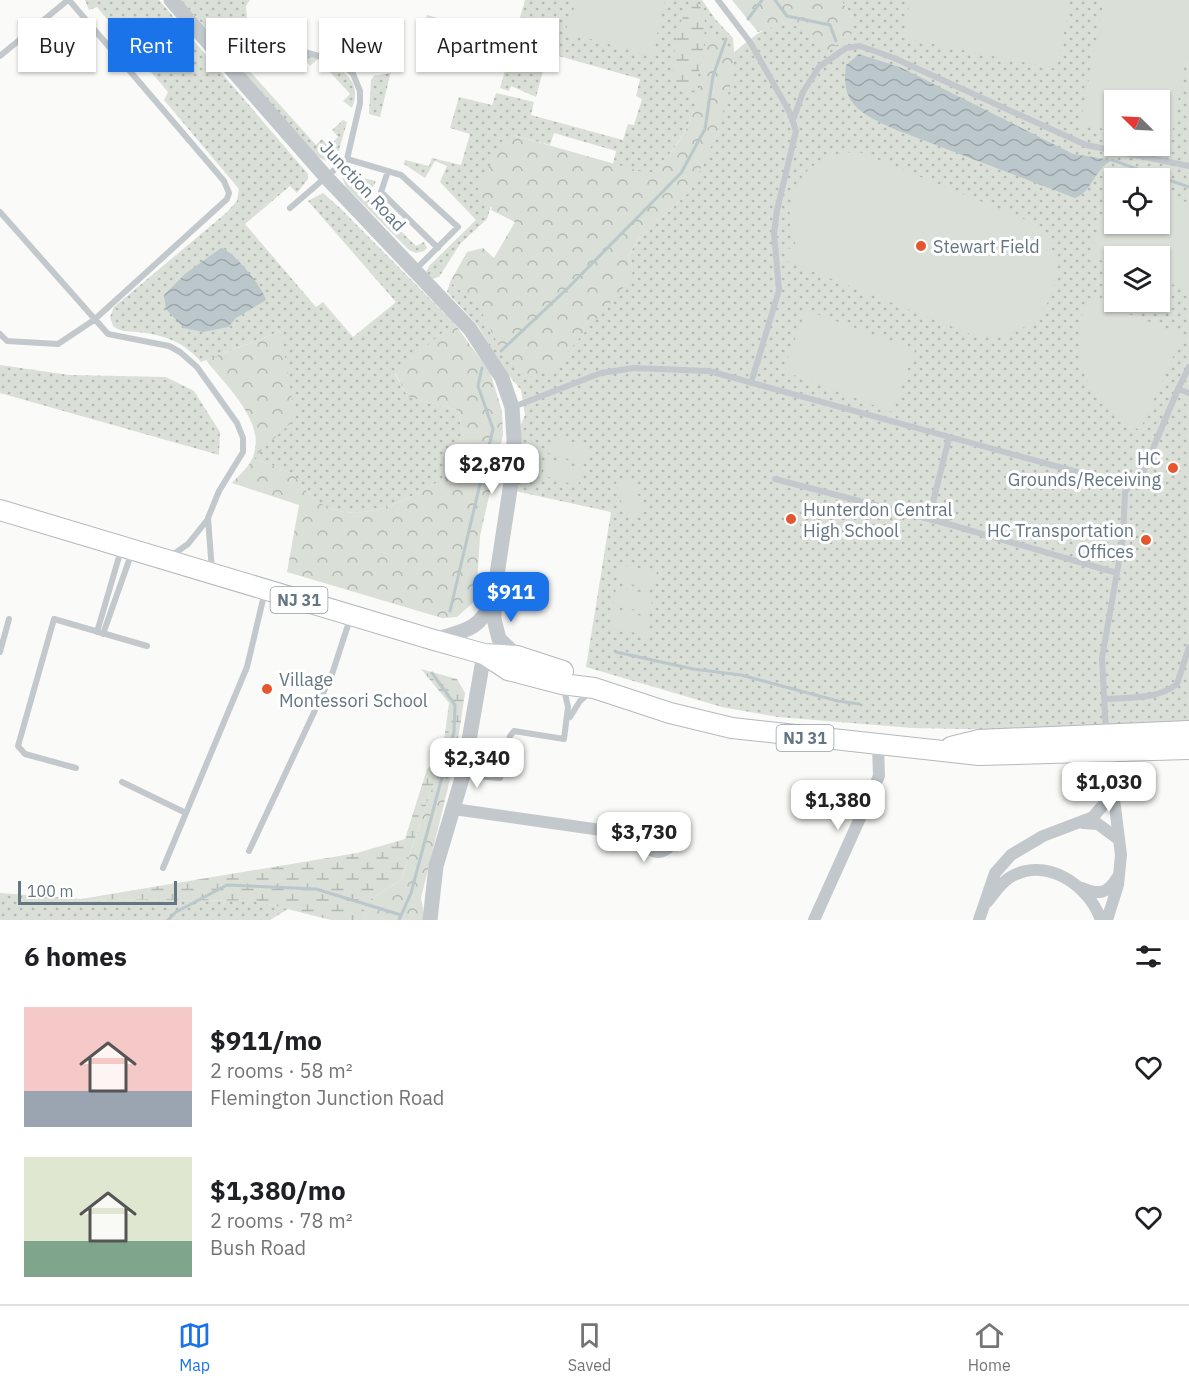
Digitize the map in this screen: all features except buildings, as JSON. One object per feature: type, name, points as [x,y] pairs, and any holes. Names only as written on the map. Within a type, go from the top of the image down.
[{"type":"highway","name":"NJ 31","points":[[0,510],[434,640],[484,654],[517,656],[566,672],[594,688]]},
{"type":"highway","name":"NJ 31","points":[[484,654],[508,670],[562,684],[594,688],[661,710],[732,728],[878,745],[979,755],[1189,731]]},
{"type":"highway","name":"NJ 31","points":[[1107,742],[1189,749]]},
{"type":"street","name":"Junction Road","points":[[171,0],[206,41]]},
{"type":"street","name":"Junction Road","points":[[234,72],[326,177],[415,270],[483,347],[502,378],[512,407],[514,439],[512,476],[494,594]]},
{"type":"street","points":[[434,640],[476,625],[488,610],[494,594]]},
{"type":"street","points":[[494,594],[496,633],[517,656]]},
{"type":"street","points":[[430,920],[436,866],[463,775],[484,654]]},
{"type":"street","points":[[1107,742],[1115,791],[1114,811],[1121,871],[1107,920]]},
{"type":"street","points":[[814,920],[879,776],[878,745]]},
{"type":"street","points":[[979,920],[995,873],[1011,855],[1043,836],[1083,823],[1093,817],[1115,791]]},
{"type":"street","points":[[454,809],[643,836]]},
{"type":"street","points":[[1083,823],[1098,824],[1119,840]]},
{"type":"street","points":[[1026,846],[1027,858],[1031,864],[1094,893],[1105,892],[1113,886],[1121,871]]},
{"type":"street","points":[[984,905],[1009,878],[1036,869],[1046,870]]},
{"type":"street","points":[[1078,886],[1093,901],[1101,920]]},
{"type":"lane","points":[[0,56],[68,0],[224,181],[229,192],[227,199],[94,320],[58,344],[7,341],[0,334]]},
{"type":"lane","points":[[718,0],[750,42],[793,120],[796,131],[777,210],[774,234],[779,290],[751,383]]},
{"type":"lane","points":[[793,120],[803,92],[819,67],[846,48],[860,46],[894,58],[1086,145],[1189,166]]},
{"type":"lane","points":[[290,208],[347,159],[360,103],[357,81],[346,66],[307,51]]},
{"type":"lane","points":[[347,159],[388,171],[410,181],[458,227],[415,270]]},
{"type":"lane","points":[[388,171],[381,192],[438,248]]},
{"type":"lane","points":[[0,212],[108,334],[117,338],[170,346],[190,359],[237,423],[243,438],[243,452],[219,491],[208,518],[188,544],[165,560]]},
{"type":"lane","points":[[1107,742],[1102,658],[1123,538],[1125,492],[1141,477],[1189,367]]},
{"type":"lane","points":[[512,407],[601,373],[634,368],[709,371],[1112,483],[1132,483]]},
{"type":"lane","points":[[1178,389],[1189,393]]},
{"type":"lane","points":[[948,524],[942,519],[933,502],[949,438]]},
{"type":"lane","points":[[775,479],[948,524],[1117,573]]},
{"type":"lane","points":[[208,518],[213,574]]},
{"type":"lane","points":[[100,633],[128,548]]},
{"type":"lane","points":[[100,633],[128,548]]},
{"type":"lane","points":[[163,868],[246,667],[265,590]]},
{"type":"lane","points":[[249,851],[332,674],[351,616]]},
{"type":"lane","points":[[76,768],[25,754],[18,746],[54,619],[147,646]]},
{"type":"lane","points":[[0,652],[9,620]]},
{"type":"lane","points":[[1105,699],[1155,696],[1172,688],[1177,684],[1189,647]]},
{"type":"lane","points":[[463,775],[500,778],[512,733],[520,731],[564,738],[568,707],[562,684]]},
{"type":"lane","points":[[568,707],[574,698],[594,688]]},
{"type":"lane","points":[[568,720],[580,701],[594,688]]},
{"type":"lane","points":[[122,782],[186,813]]},
{"type":"green space","points":[[85,0],[159,0],[174,18],[108,18],[108,20],[97,7],[89,10]]},
{"type":"green space","points":[[180,0],[250,0],[246,6],[247,18],[206,18],[206,28]]},
{"type":"green space","points":[[525,0],[702,0],[733,38],[734,53],[759,33],[779,24],[789,23],[810,30],[829,52],[852,17],[841,0],[1189,0],[1189,724],[1074,731],[913,728],[778,717],[722,707],[586,667],[611,512],[515,491],[521,424],[525,415],[521,390],[502,367],[478,326],[447,292],[450,282],[479,305],[633,271],[628,257],[637,241],[691,190],[733,53],[703,63],[698,97],[687,127],[670,153],[646,178],[613,164],[616,151],[554,133],[550,145],[513,135],[487,219],[460,244],[439,277],[431,279],[426,272],[429,266],[476,220],[440,182],[447,166],[435,161],[425,178],[404,164],[405,160],[429,166],[432,158],[461,165],[470,134],[450,128],[459,97],[492,105],[496,93],[534,102],[531,115],[623,140],[628,124],[634,125],[642,99],[636,96],[640,79],[559,56],[559,18],[520,18]]},
{"type":"green space","points":[[577,0],[665,0],[652,56],[565,32]]},
{"type":"green space","points":[[693,0],[703,12],[705,31],[694,95],[688,97],[673,81],[674,59],[676,39],[682,19]]},
{"type":"green space","points":[[732,0],[841,0],[852,17],[854,32],[828,52],[809,30],[785,23],[758,32]]},
{"type":"green space","points":[[910,0],[1070,0],[1057,69],[903,38]]},
{"type":"green space","points":[[1104,0],[1189,0],[1189,44],[1170,143],[1170,90],[1104,90],[1104,129],[1080,124]]},
{"type":"green space","points":[[713,33],[733,53],[734,72],[717,134],[691,190],[637,241],[628,257],[633,271],[629,281],[552,370],[529,377],[504,356],[478,305],[450,282],[467,252],[483,248],[494,258],[515,222],[474,198],[502,141],[513,135],[650,174],[666,158],[687,127],[698,95],[706,35]]},
{"type":"green space","points":[[194,41],[206,55],[206,72],[221,72],[308,174],[308,179],[297,193],[290,186],[245,224],[316,307],[323,302],[353,337],[396,302],[308,201],[323,193],[454,323],[395,374],[408,397],[458,410],[468,464],[393,505],[372,511],[352,513],[332,509],[313,498],[291,474],[253,458],[281,331],[201,362],[187,349],[172,340],[147,333],[121,330],[113,326],[110,317],[114,307],[226,213],[237,201],[239,189],[164,100],[168,92],[151,72],[194,72]]},
{"type":"green space","points":[[307,56],[319,59],[318,59],[310,66]]},
{"type":"green space","points":[[242,72],[250,72],[316,145],[322,139],[329,146],[338,137],[332,130],[343,120],[347,122],[337,157],[326,161],[316,156]]},
{"type":"green space","points":[[330,72],[344,72],[350,78],[355,96],[352,108],[343,101],[350,94]]},
{"type":"green space","points":[[505,72],[543,72],[536,97],[511,86],[509,91],[500,88]]},
{"type":"green space","points":[[390,73],[380,117],[369,114],[371,80],[374,76]]},
{"type":"green space","points":[[859,152],[1024,219],[1043,234],[1054,254],[1056,275],[1051,296],[1039,314],[1022,328],[1000,336],[973,335],[784,260],[788,248],[799,252],[792,233],[790,215],[792,198],[798,183],[808,170],[822,160],[839,154]]},
{"type":"green space","points":[[356,166],[355,176],[376,181],[367,198],[416,246],[424,242],[427,248],[424,251],[416,253],[409,250],[346,187],[342,177],[343,171]]},
{"type":"green space","points":[[1170,196],[1189,203],[1189,290],[1170,283],[1170,246],[1104,246],[1104,261],[1089,256],[1104,210],[1104,234],[1170,234]]},
{"type":"green space","points":[[1088,298],[1104,304],[1104,312],[1124,312],[1183,335],[1140,430],[1121,420],[1106,407],[1094,392],[1085,375],[1080,357],[1081,318]]},
{"type":"green space","points":[[806,310],[915,350],[892,412],[783,371]]},
{"type":"green space","points":[[454,323],[490,372],[502,411],[503,435],[480,536],[476,600],[457,617],[442,618],[287,572],[299,505],[232,483],[252,460],[256,444],[254,431],[242,405],[206,360],[281,331],[295,419],[253,458],[292,474],[313,498],[332,509],[352,513],[372,511],[413,496],[468,464],[458,410],[408,397],[395,373]]},
{"type":"green space","points":[[0,365],[69,375],[166,377],[194,391],[220,432],[219,455],[0,393]]},
{"type":"green space","points":[[553,436],[589,447],[584,464],[548,453]]},
{"type":"green space","points":[[547,458],[583,469],[578,486],[542,475]]},
{"type":"green space","points":[[629,477],[646,511],[630,519],[613,485]]},
{"type":"green space","points":[[620,565],[657,571],[654,588],[617,582]]},
{"type":"green space","points":[[616,588],[653,594],[650,612],[613,606]]},
{"type":"green space","points":[[612,611],[649,617],[647,635],[610,628]]},
{"type":"green space","points":[[421,669],[457,679],[465,693],[455,759],[436,776],[401,880],[363,904],[366,920],[331,920],[256,901],[81,899],[357,853],[405,839],[427,769],[442,755],[449,703]]},
{"type":"green space","points":[[455,759],[421,898],[425,920],[366,920],[363,904],[401,880],[436,776]]},
{"type":"green space","points":[[0,893],[81,899],[256,901],[288,909],[270,920],[0,920]]},
{"type":"water","points":[[859,54],[902,68],[1073,154],[1112,160],[1085,191],[1075,198],[894,129],[863,113],[850,99],[846,90],[846,65]]},
{"type":"water","points":[[221,248],[233,255],[247,270],[266,300],[236,318],[228,327],[203,332],[184,328],[166,309],[164,295],[185,274]]},
{"type":"waterway","points":[[748,19],[762,0]]},
{"type":"waterway","points":[[775,0],[787,16],[830,25],[836,41]]},
{"type":"waterway","points":[[501,351],[569,287],[681,173],[705,129],[713,76],[726,39]]},
{"type":"waterway","points":[[1112,160],[1189,187]]},
{"type":"waterway","points":[[450,611],[493,429],[478,386],[482,368]]},
{"type":"waterway","points":[[616,652],[693,669],[741,675],[838,701],[859,704]]},
{"type":"waterway","points":[[399,920],[411,893],[454,732],[455,705],[432,673]]},
{"type":"waterway","points":[[168,920],[176,912],[227,885],[316,889],[401,915]]},
{"type":"place","name":"Stewart Field","points":[[921,246]]},
{"type":"place","name":"HC Grounds/Receiving","points":[[1173,468]]},
{"type":"place","name":"Hunterdon Central High School","points":[[791,519]]},
{"type":"place","name":"HC Transportation Offices","points":[[1146,540]]},
{"type":"place","name":"Village Montessori School","points":[[267,689]]}]
